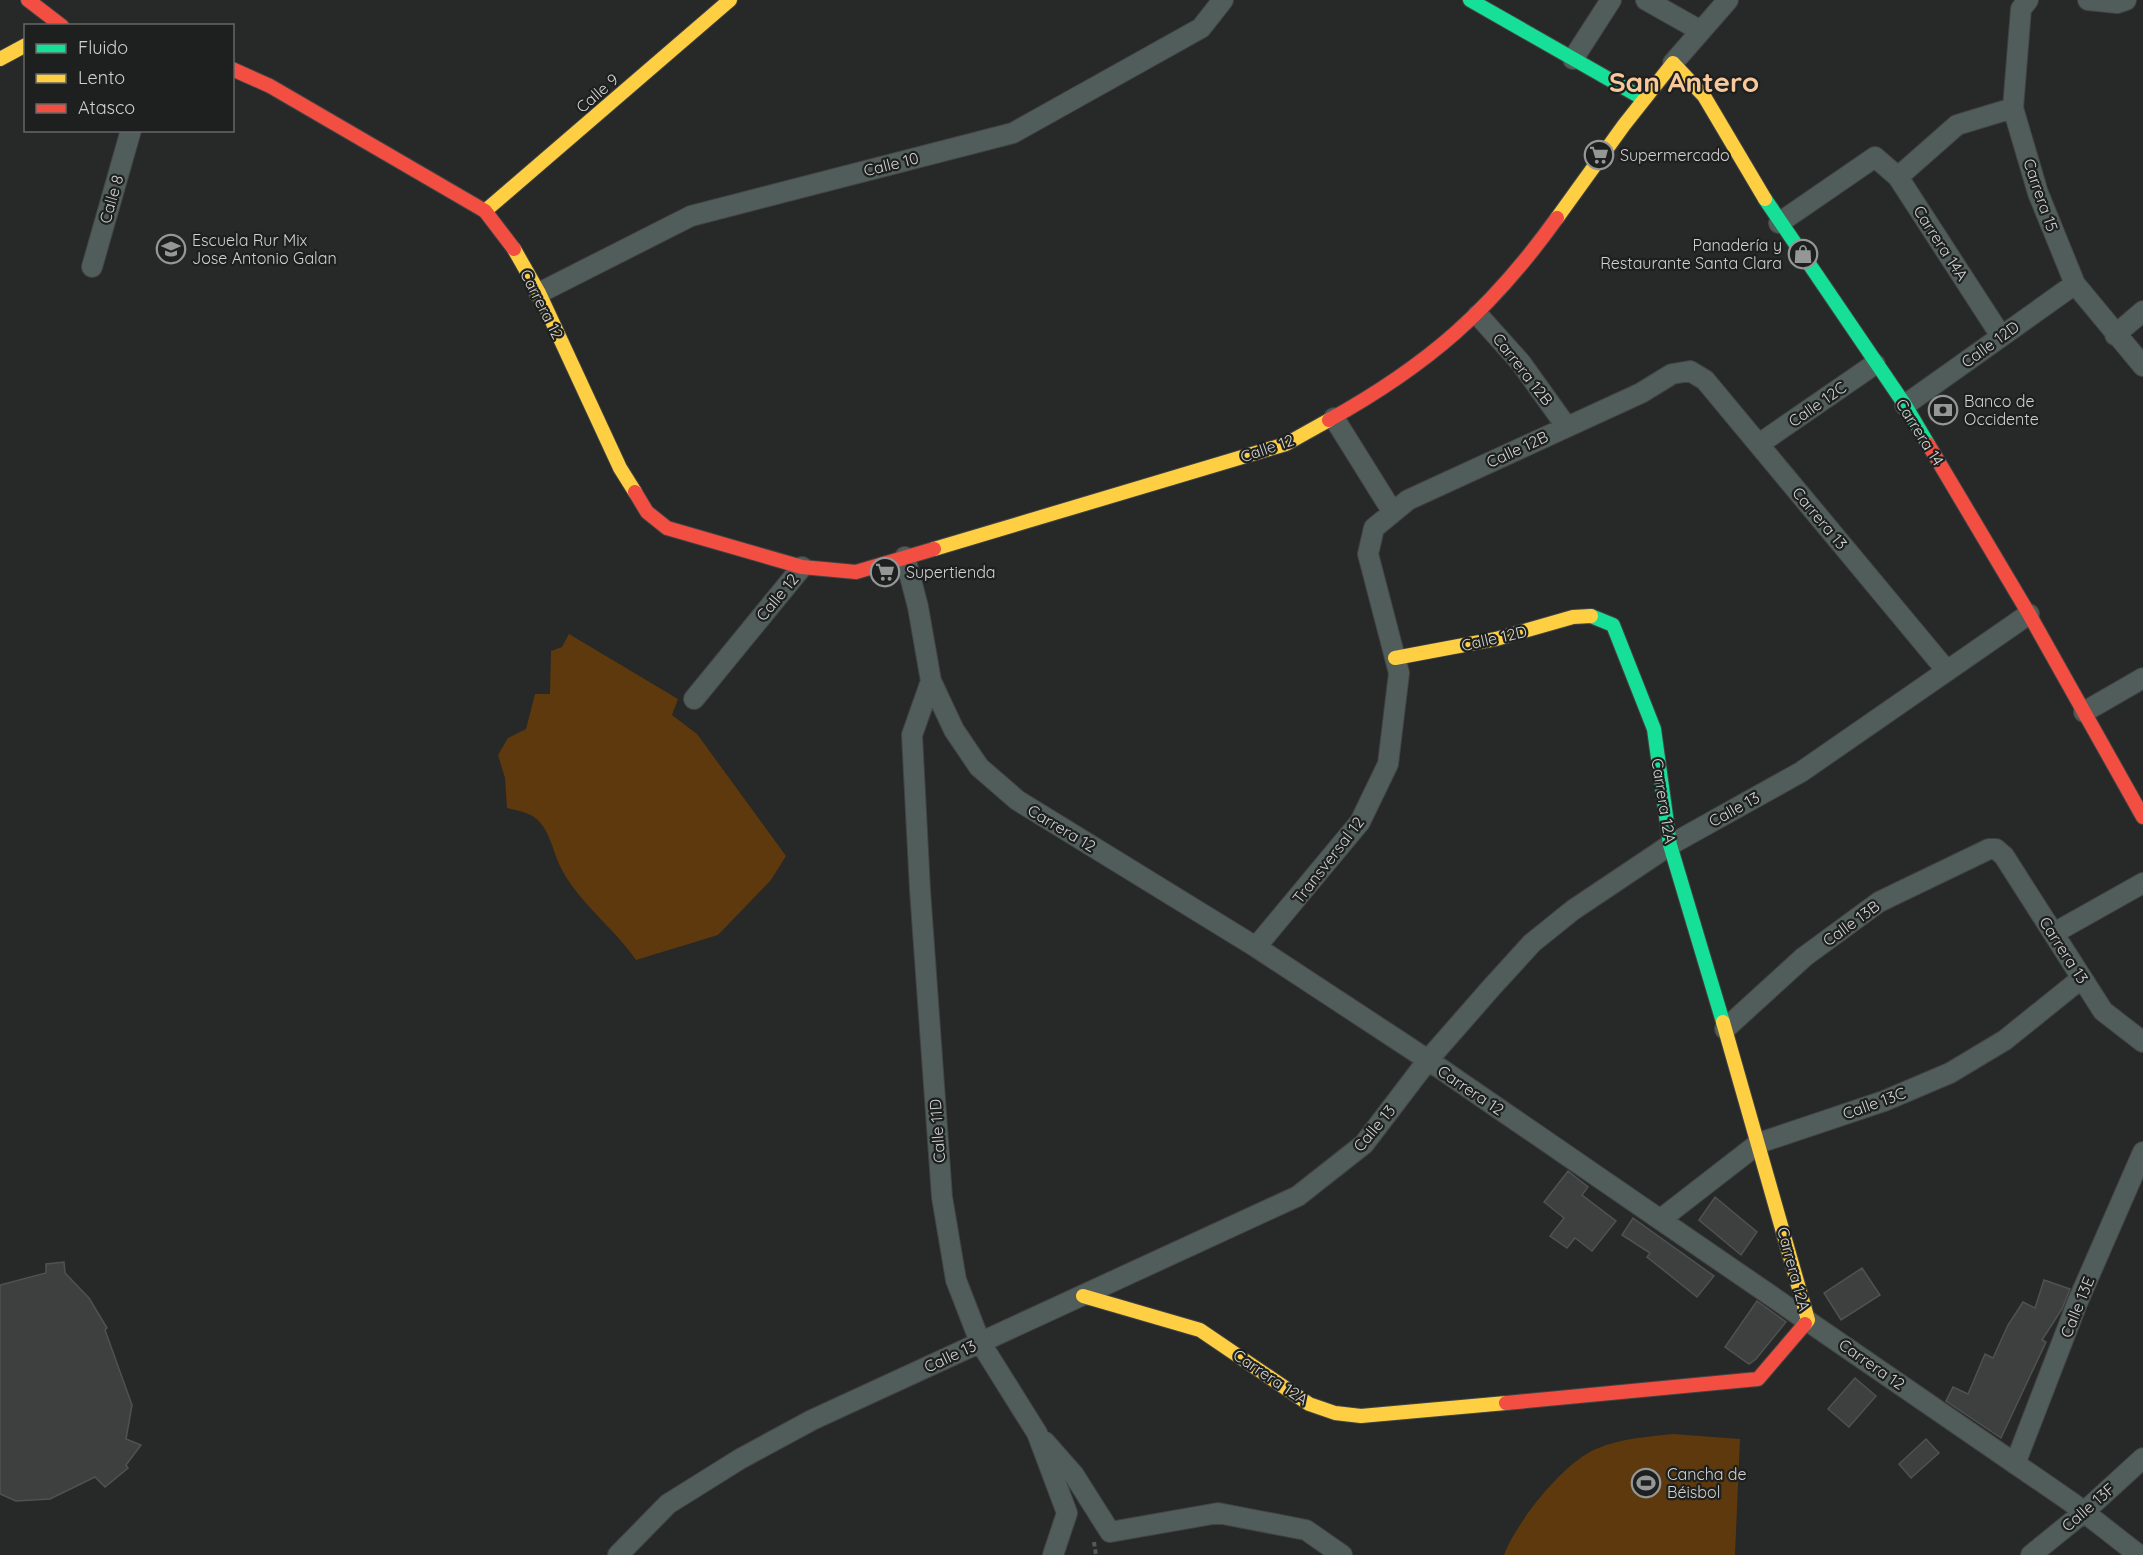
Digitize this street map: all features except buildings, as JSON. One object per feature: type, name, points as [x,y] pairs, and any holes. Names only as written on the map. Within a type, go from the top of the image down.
[{"type":"street","points":[[28,0],[59,24]]},
{"type":"street","name":"Calle 9","points":[[485,211],[730,0]]},
{"type":"street","name":"Calle 10","points":[[539,293],[691,216],[1013,133],[1201,28],[1223,0]]},
{"type":"street","points":[[1470,0],[1642,98]]},
{"type":"street","points":[[1573,59],[1611,0]]},
{"type":"street","points":[[1646,0],[1701,31]]},
{"type":"street","name":"Calle 12","points":[[694,699],[802,567],[856,572],[1286,444],[1334,418],[1440,346],[1478,315],[1565,211],[1642,98],[1728,0]]},
{"type":"street","name":"Carrera 15","points":[[2028,0],[2021,9],[2013,108],[2037,193],[2075,284],[2143,366]]},
{"type":"street","points":[[2088,0],[2117,3],[2126,0]]},
{"type":"street","points":[[0,59],[24,46]]},
{"type":"street","name":"Carrera 14","points":[[1674,63],[1704,96],[1779,223],[1905,405],[2029,614],[2143,817]]},
{"type":"street","name":"Carrera 12","points":[[234,70],[270,86],[485,211],[516,252],[539,293],[620,468],[647,512],[667,528],[802,567]]},
{"type":"street","points":[[1898,177],[1957,125],[2013,108]]},
{"type":"street","name":"Calle 8","points":[[92,267],[130,132]]},
{"type":"street","name":"Carrera 14A","points":[[1779,223],[1875,157],[1898,177],[2001,336]]},
{"type":"street","name":"Calle 12D","points":[[1905,405],[2075,284]]},
{"type":"street","points":[[2115,335],[2143,311]]},
{"type":"street","name":"Carrera 12B","points":[[1478,315],[1521,363],[1566,426]]},
{"type":"street","name":"Calle 12C","points":[[1759,444],[1875,363]]},
{"type":"street","name":"Calle 12B","points":[[1395,658],[1368,554],[1374,528],[1408,500],[1641,393],[1672,375],[1690,371]]},
{"type":"street","name":"Carrera 13","points":[[1690,371],[1705,380],[1947,670]]},
{"type":"street","points":[[1334,418],[1392,511]]},
{"type":"street","name":"Carrera 12","points":[[905,557],[918,607],[932,681],[954,730],[979,767],[1017,800],[1256,947],[1428,1060],[2084,1512],[2139,1555]]},
{"type":"street","name":"Calle 13","points":[[618,1555],[668,1504],[740,1459],[812,1420],[1298,1196],[1364,1144],[1428,1060],[1532,943],[1573,910],[1670,845],[1801,772],[2029,614]]},
{"type":"street","name":"Calle 12D","points":[[1395,658],[1496,639],[1573,617],[1592,616]]},
{"type":"street","name":"Carrera 12A","points":[[1083,1296],[1200,1330],[1309,1404],[1335,1413],[1361,1416],[1758,1379],[1768,1370],[1808,1320],[1759,1143],[1670,845],[1654,729],[1613,624],[1592,616]]},
{"type":"street","name":"Transversal 12","points":[[1256,947],[1360,822],[1388,764],[1399,673],[1395,658]]},
{"type":"street","points":[[2084,712],[2143,678]]},
{"type":"street","name":"Calle 11D","points":[[932,681],[912,735],[920,890],[942,1197],[956,1280],[980,1342],[1037,1433],[1067,1513],[1053,1555]]},
{"type":"street","name":"Calle 13B","points":[[1725,1029],[1804,957],[1879,902],[1989,849],[1996,849]]},
{"type":"street","name":"Carrera 13","points":[[1996,849],[2004,856],[2103,1011],[2143,1042]]},
{"type":"street","points":[[2054,933],[2143,883]]},
{"type":"street","name":"Calle 13C","points":[[1661,1219],[1759,1143],[1884,1101],[1950,1073],[2005,1040],[2082,978]]},
{"type":"street","name":"Calle 13E","points":[[2015,1464],[2078,1301],[2143,1152]]},
{"type":"street","points":[[1037,1433],[1074,1475],[1110,1532],[1218,1513],[1306,1530],[1342,1555]]},
{"type":"street","name":"Calle 13F","points":[[2031,1555],[2084,1512],[2143,1458]]},
{"type":"shaded area","points":[[569,634],[678,699],[672,715],[697,734],[786,856],[771,880],[718,935],[636,960],[567,878],[544,827],[534,817],[507,808],[505,778],[498,755],[508,738],[526,729],[535,694],[550,694],[551,651],[562,647]]},
{"type":"shaded area","name":"Cancha de Béisbol","points":[[1673,1434],[1740,1439],[1735,1555],[1504,1555],[1519,1526],[1542,1494],[1583,1456],[1615,1442]]},
{"type":"traffic: fast","points":[[1470,0],[1642,98]]},
{"type":"traffic: fast","points":[[1765,199],[1905,405],[1928,444]]},
{"type":"traffic: fast","points":[[1591,616],[1613,625],[1654,729],[1670,845],[1723,1022]]},
{"type":"traffic: slow","points":[[485,211],[730,0]]},
{"type":"traffic: slow","points":[[0,59],[24,46]]},
{"type":"traffic: slow","points":[[1557,218],[1624,125],[1673,63],[1704,96],[1765,199]]},
{"type":"traffic: slow","points":[[514,249],[539,293],[620,468],[635,492]]},
{"type":"traffic: slow","points":[[934,549],[1286,444],[1329,420]]},
{"type":"traffic: slow","points":[[1395,658],[1496,639],[1573,617],[1591,616]]},
{"type":"traffic: slow","points":[[1723,1022],[1808,1320],[1805,1324]]},
{"type":"traffic: slow","points":[[1083,1296],[1200,1330],[1309,1404],[1335,1413],[1361,1416],[1506,1403]]},
{"type":"traffic: jam","points":[[28,0],[59,24]]},
{"type":"traffic: jam","points":[[234,70],[270,86],[485,211],[514,249]]},
{"type":"traffic: jam","points":[[1329,420],[1397,378],[1455,333],[1507,281],[1557,218]]},
{"type":"traffic: jam","points":[[1928,444],[2029,614],[2143,817]]},
{"type":"traffic: jam","points":[[635,492],[647,512],[667,528],[802,567],[856,572],[934,549]]},
{"type":"traffic: jam","points":[[1506,1403],[1758,1379],[1805,1324]]},
{"type":"place","name":"Supermercado","points":[[1599,155]]},
{"type":"place","name":"Escuela Rur Mix Jose Antonio Galan","points":[[171,249]]},
{"type":"place","name":"Panadería y Restaurante Santa Clara","points":[[1803,254]]},
{"type":"place","name":"Banco de Occidente","points":[[1943,410]]},
{"type":"place","name":"Supertienda","points":[[885,572]]},
{"type":"place","name":"Cancha de Béisbol","points":[[1646,1483]]},
{"type":"district","name":"San Antero","points":[[1684,82]]}]
